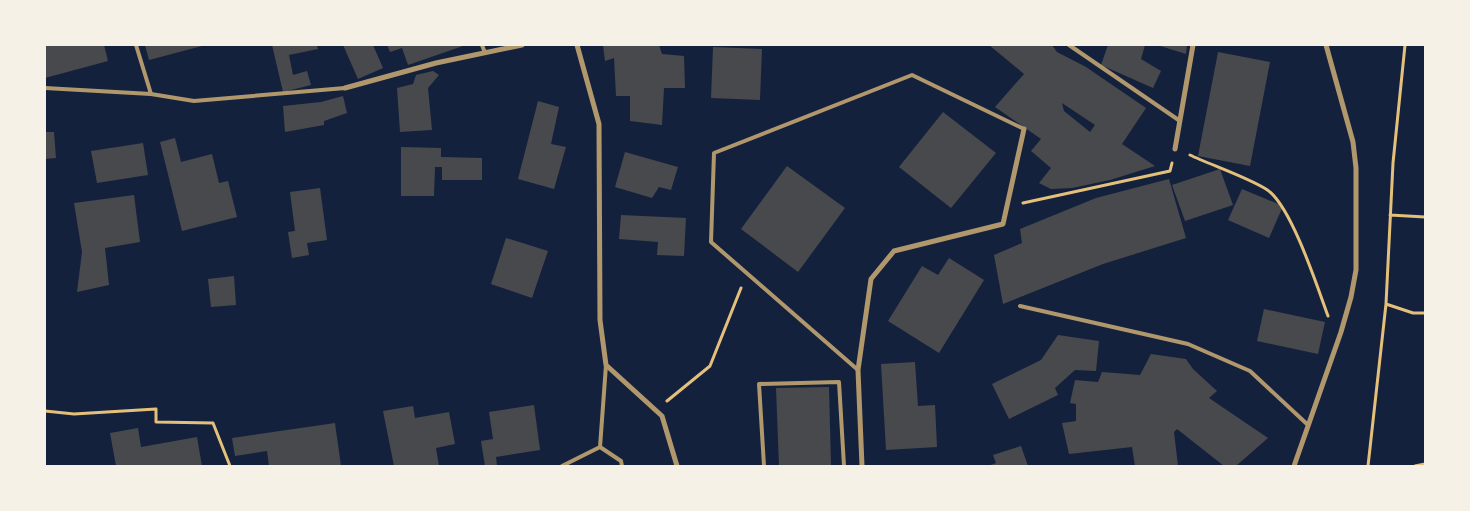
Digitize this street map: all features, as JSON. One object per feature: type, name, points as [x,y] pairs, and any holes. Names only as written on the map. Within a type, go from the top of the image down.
[{"type":"street","points":[[345,88],[436,63],[522,45]]},
{"type":"street","points":[[577,45],[599,124],[600,320],[606,365],[657,409],[662,416],[677,466]]},
{"type":"street","points":[[1175,149],[1193,45]]},
{"type":"street","points":[[1294,466],[1341,332],[1352,297],[1356,270],[1356,168],[1349,125],[1326,45]]},
{"type":"street","points":[[862,466],[858,370],[871,279],[894,251],[1003,224],[1024,129]]},
{"type":"lane","points":[[136,45],[152,94]]},
{"type":"lane","points":[[482,45],[485,53]]},
{"type":"lane","points":[[1069,45],[1180,121]]},
{"type":"lane","points":[[858,370],[711,242],[714,153],[912,76],[1024,129]]},
{"type":"lane","points":[[45,88],[152,94],[194,101],[345,88]]},
{"type":"lane","points":[[1020,306],[1188,344],[1250,371],[1308,426]]},
{"type":"lane","points":[[600,447],[606,365]]},
{"type":"lane","points":[[764,466],[759,384],[839,382],[844,466]]},
{"type":"lane","points":[[562,466],[600,447]]},
{"type":"lane","points":[[600,447],[622,461],[622,466]]},
{"type":"path","points":[[1368,466],[1386,304],[1393,162],[1406,45]]},
{"type":"path","points":[[1006,207],[1170,171],[1175,149],[1269,191],[1282,204],[1315,280],[1337,343]]},
{"type":"path","points":[[1390,215],[1425,217]]},
{"type":"path","points":[[657,409],[710,366],[747,274]]},
{"type":"path","points":[[1386,304],[1413,313],[1425,313]]},
{"type":"path","points":[[45,411],[74,414],[156,409],[156,422],[213,423],[230,466]]},
{"type":"path","points":[[1415,466],[1425,464]]},
{"type":"building","points":[[45,45],[104,45],[108,61],[45,78]]},
{"type":"building","points":[[145,45],[202,45],[202,46],[149,60]]},
{"type":"building","points":[[272,45],[317,45],[318,49],[289,55],[293,75],[307,71],[311,85],[283,92]]},
{"type":"building","points":[[343,45],[373,45],[383,68],[358,79]]},
{"type":"building","points":[[387,45],[466,45],[408,65],[402,48],[390,52]]},
{"type":"building","points":[[603,45],[659,45],[662,54],[684,56],[685,88],[664,88],[662,125],[630,121],[630,96],[616,96],[614,58],[605,61]]},
{"type":"building","points":[[989,45],[1052,45],[1057,52],[1086,67],[1146,108],[1122,144],[1155,166],[1110,180],[1072,188],[1051,189],[1039,183],[1051,168],[1031,151],[1041,139],[995,107],[1024,74]],"holes":[[[1062,103],[1095,125],[1090,132],[1064,111]]]},
{"type":"building","points":[[1108,45],[1145,45],[1141,59],[1161,71],[1153,88],[1101,65]]},
{"type":"building","points":[[1157,45],[1187,45],[1186,54]]},
{"type":"building","points":[[713,47],[762,49],[760,100],[711,98]]},
{"type":"building","points":[[1218,52],[1270,62],[1250,166],[1198,156]]},
{"type":"building","points":[[433,71],[439,75],[428,88],[432,130],[400,132],[397,88],[413,84],[416,75]]},
{"type":"building","points":[[343,96],[347,113],[324,121],[324,125],[285,132],[283,106],[321,102]]},
{"type":"building","points":[[538,101],[559,107],[551,144],[566,147],[554,189],[518,179]]},
{"type":"building","points":[[943,112],[996,153],[951,208],[899,167]]},
{"type":"building","points":[[45,132],[54,132],[56,158],[45,159]]},
{"type":"building","points":[[175,138],[181,162],[212,154],[219,183],[228,181],[237,217],[182,231],[160,142]]},
{"type":"building","points":[[143,143],[148,175],[97,183],[91,151]]},
{"type":"building","points":[[401,147],[441,148],[441,157],[482,158],[482,180],[442,180],[442,167],[435,167],[434,196],[401,196]]},
{"type":"building","points":[[625,152],[678,167],[671,190],[659,187],[652,198],[615,187]]},
{"type":"building","points":[[787,166],[845,208],[798,272],[741,229]]},
{"type":"building","points":[[1220,169],[1233,205],[1185,221],[1172,185]]},
{"type":"building","points":[[1169,179],[1186,238],[1103,264],[1003,304],[994,255],[1022,243],[1020,229],[1096,198]]},
{"type":"building","points":[[320,188],[327,240],[307,243],[309,255],[292,258],[288,232],[295,231],[290,192]]},
{"type":"building","points":[[1242,189],[1283,206],[1269,238],[1228,220]]},
{"type":"building","points":[[134,195],[140,242],[105,248],[109,285],[77,292],[82,252],[74,203]]},
{"type":"building","points":[[621,215],[686,218],[684,256],[657,255],[658,242],[619,239]]},
{"type":"building","points":[[506,238],[548,251],[532,298],[491,284]]},
{"type":"building","points":[[949,258],[984,280],[939,353],[888,321],[922,266],[938,275]]},
{"type":"building","points":[[234,276],[236,305],[211,307],[208,279]]},
{"type":"building","points":[[1264,309],[1325,322],[1318,354],[1257,341]]},
{"type":"building","points":[[1058,335],[1099,341],[1096,371],[1075,370],[1055,388],[1058,395],[1009,419],[992,384],[1041,360]]},
{"type":"building","points":[[1151,354],[1186,359],[1193,369],[1217,391],[1209,398],[1268,438],[1236,466],[1224,466],[1177,429],[1174,432],[1178,466],[1135,466],[1132,447],[1069,454],[1062,423],[1076,421],[1076,404],[1070,403],[1075,380],[1098,382],[1102,372],[1140,375]]},
{"type":"building","points":[[915,362],[918,406],[935,405],[937,447],[886,450],[881,364]]},
{"type":"building","points":[[829,387],[831,466],[779,466],[776,388]]},
{"type":"building","points":[[534,405],[540,450],[496,457],[497,466],[485,466],[481,441],[493,439],[489,412]]},
{"type":"building","points":[[413,406],[415,418],[449,412],[455,444],[436,448],[439,466],[394,466],[383,411]]},
{"type":"building","points":[[335,423],[341,466],[269,466],[267,451],[235,456],[232,438]]},
{"type":"building","points":[[138,428],[141,447],[197,437],[202,466],[116,466],[110,433]]},
{"type":"building","points":[[1021,446],[1028,466],[988,466],[996,463],[993,455]]}]
